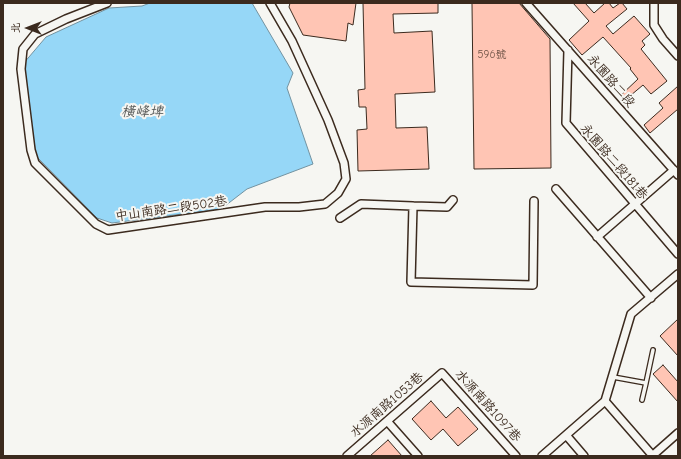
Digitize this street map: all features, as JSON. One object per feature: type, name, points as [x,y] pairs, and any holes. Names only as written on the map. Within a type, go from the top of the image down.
[{"type":"street","name":"中山南路二段502巷","points":[[107,3],[66,19],[36,34],[24,49],[21,69],[30,150],[35,163],[96,224],[108,230],[265,207],[299,207],[325,204],[338,193],[346,179],[344,163],[328,120],[292,40],[270,3]]},
{"type":"street","name":"永園路二段","points":[[526,3],[676,172]]},
{"type":"street","points":[[654,3],[654,25],[663,39],[678,56]]},
{"type":"street","name":"永園路二段181巷","points":[[568,50],[566,124],[678,254]]},
{"type":"street","points":[[597,237],[635,204],[676,172]]},
{"type":"street","points":[[556,189],[650,298]]},
{"type":"street","points":[[340,218],[361,204],[447,207],[452,200]]},
{"type":"street","points":[[413,206],[411,282],[533,285],[534,201]]},
{"type":"street","points":[[542,456],[605,401],[631,314],[678,274]]},
{"type":"street","name":"水源南路1053巷","points":[[347,456],[442,373]]},
{"type":"street","name":"水源南路1097巷","points":[[442,373],[516,456]]},
{"type":"street","points":[[605,401],[653,456],[678,433]]},
{"type":"street","points":[[387,421],[418,456]]},
{"type":"street","points":[[566,435],[584,456]]},
{"type":"lane","points":[[642,400],[653,350]]},
{"type":"lane","points":[[613,377],[646,383]]},
{"type":"water","name":"橫峰埤","points":[[150,3],[252,3],[293,73],[287,88],[313,164],[247,189],[221,209],[112,223],[97,218],[36,156],[23,64],[46,37],[109,8],[142,6]]},
{"type":"building","points":[[290,3],[356,3],[353,25],[348,23],[346,41],[303,35],[289,7]]},
{"type":"building","points":[[363,3],[438,3],[438,13],[393,14],[394,33],[432,31],[435,92],[395,94],[396,128],[427,127],[429,169],[358,171],[357,130],[367,129],[366,107],[359,107],[358,90],[365,89]]},
{"type":"building","points":[[472,3],[519,3],[550,39],[551,168],[474,169]]},
{"type":"building","points":[[573,3],[585,3],[594,13],[605,3],[609,3],[613,8],[622,3],[627,9],[606,26],[613,34],[634,16],[650,34],[642,41],[645,45],[641,49],[667,81],[651,94],[643,85],[624,101],[620,96],[638,79],[630,69],[631,68],[603,37],[582,55],[569,40],[589,21]]},
{"type":"building","points":[[678,86],[678,109],[650,133],[644,125],[663,108],[659,103]]},
{"type":"building","points":[[678,319],[678,356],[660,336]]},
{"type":"building","points":[[663,365],[678,382],[678,402],[653,374]]},
{"type":"building","points":[[431,401],[446,418],[458,407],[478,429],[458,446],[443,429],[431,440],[412,419]]},
{"type":"building","points":[[388,440],[402,456],[370,456]]}]
